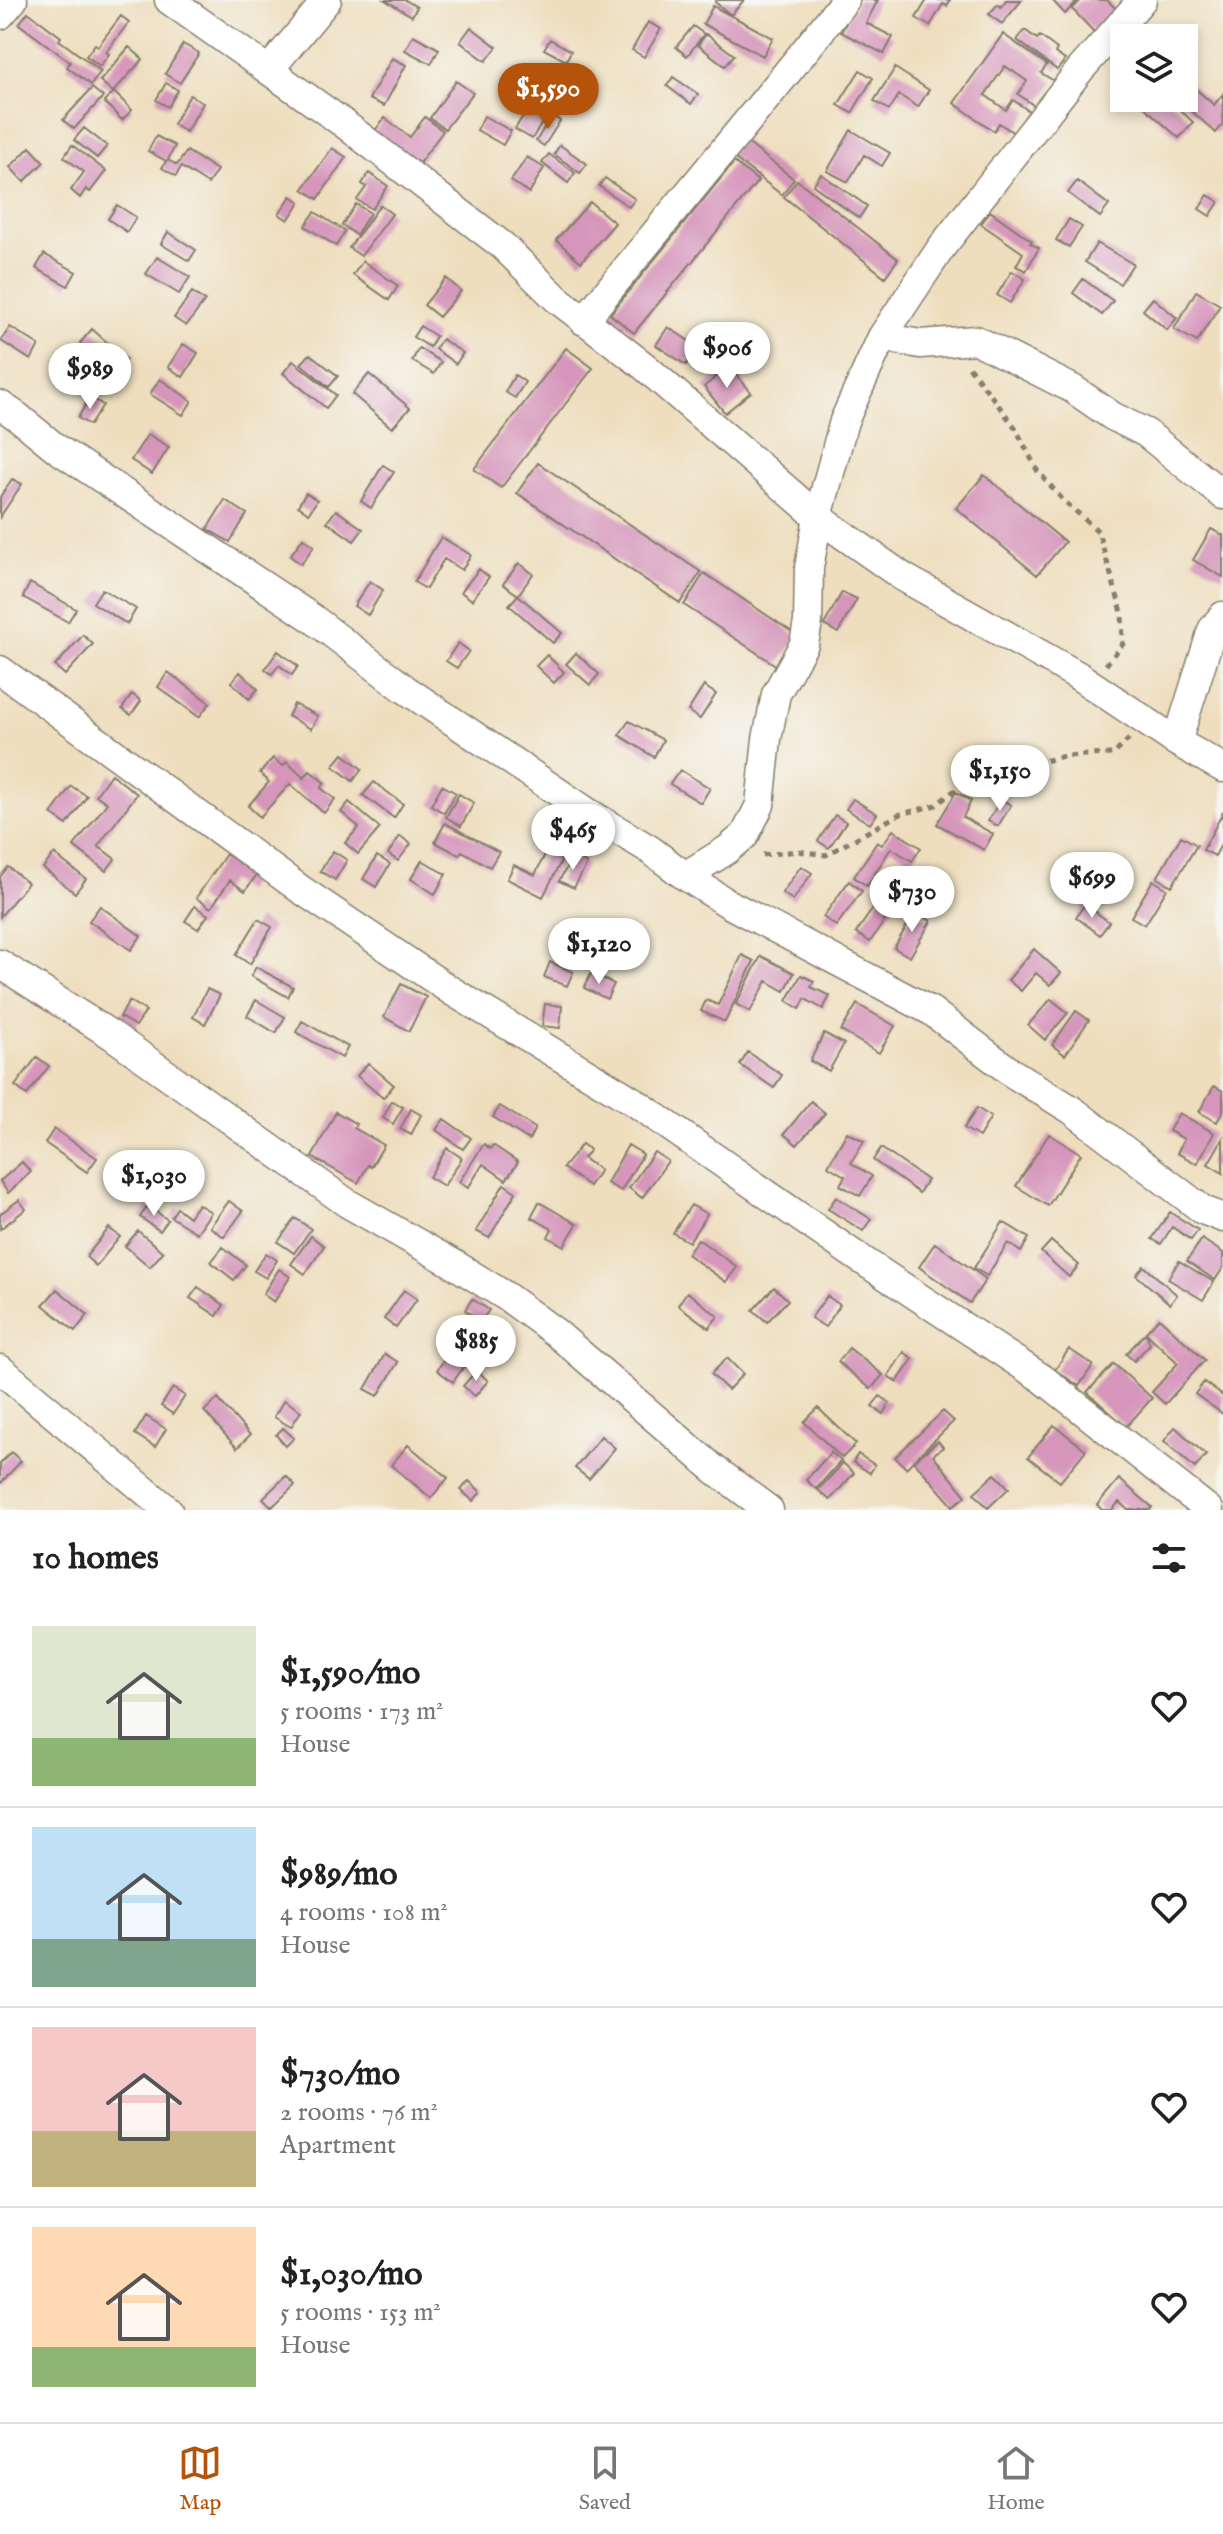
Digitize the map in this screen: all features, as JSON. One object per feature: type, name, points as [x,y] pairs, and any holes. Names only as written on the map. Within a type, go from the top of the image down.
[{"type":"street","points":[[0,15],[13,0]]},
{"type":"street","points":[[169,0],[343,123],[503,246],[557,299],[644,366],[818,517],[903,577],[1091,685],[1177,742],[1223,768]]},
{"type":"street","points":[[269,70],[327,0]]},
{"type":"street","points":[[584,321],[845,0]]},
{"type":"street","points":[[685,876],[745,835],[760,805],[767,739],[776,694],[804,644],[808,622],[809,568],[818,517],[844,421],[882,337],[941,248],[1080,70],[1142,0]]},
{"type":"street","points":[[882,337],[920,344],[976,340],[1073,389],[1112,416],[1146,433],[1223,495]]},
{"type":"street","points":[[0,405],[94,475],[312,618],[405,689],[589,813],[649,849],[729,904],[931,1011],[1012,1073],[1072,1110],[1203,1210],[1223,1218]]},
{"type":"street","points":[[1177,742],[1212,630],[1223,616]]},
{"type":"street","points":[[0,670],[300,889],[450,990],[633,1101],[840,1245],[1043,1379],[1209,1510]]},
{"type":"street","points":[[0,964],[113,1036],[347,1203],[507,1297],[555,1332],[714,1469],[769,1510]]},
{"type":"street","points":[[0,1369],[168,1510]]},
{"type":"path","points":[[957,341],[970,370],[1015,427],[1037,470],[1062,499],[1098,531],[1122,612],[1123,644],[1091,685]]},
{"type":"path","points":[[727,850],[747,857],[798,851],[826,855],[898,815],[936,805],[960,786],[1007,789],[1036,763],[1064,756],[1114,754],[1147,722]]},
{"type":"building","points":[[385,0],[405,0],[417,7],[412,16]]},
{"type":"building","points":[[744,0],[731,15],[715,2]]},
{"type":"building","points":[[858,0],[878,0],[866,23],[893,37],[884,54],[841,32]]},
{"type":"building","points":[[927,0],[950,0],[947,6],[943,4],[930,26],[916,18]]},
{"type":"building","points":[[1006,0],[1022,0],[1002,24],[989,14]]},
{"type":"building","points":[[1052,0],[1078,0],[1065,14]]},
{"type":"building","points":[[1081,0],[1107,0],[1119,12],[1096,34],[1072,9]]},
{"type":"building","points":[[713,6],[773,38],[763,56],[703,24]]},
{"type":"building","points":[[28,12],[101,71],[91,85],[67,67],[70,62],[19,24]]},
{"type":"building","points":[[121,16],[129,22],[106,52],[109,54],[100,66],[86,56],[95,44],[98,46]]},
{"type":"building","points":[[648,22],[661,29],[644,57],[632,50]]},
{"type":"building","points":[[693,26],[704,34],[687,56],[676,47]]},
{"type":"building","points":[[471,27],[497,47],[486,61],[460,42]]},
{"type":"building","points":[[1025,30],[1037,39],[1040,36],[1057,49],[1055,53],[1065,60],[1057,70],[1017,40]]},
{"type":"building","points":[[706,34],[734,55],[725,66],[698,45]]},
{"type":"building","points":[[1003,34],[1047,65],[1041,73],[1054,81],[1036,107],[1018,94],[1027,81],[1005,66],[985,95],[1006,110],[1013,100],[1029,111],[1014,133],[999,123],[994,131],[954,103]]},
{"type":"building","points":[[413,35],[439,49],[431,64],[405,50]]},
{"type":"building","points":[[550,39],[571,51],[566,61],[544,49]]},
{"type":"building","points":[[183,44],[199,53],[180,83],[165,74]]},
{"type":"building","points":[[129,47],[143,59],[113,92],[100,81]]},
{"type":"building","points":[[392,58],[406,65],[384,106],[369,99]]},
{"type":"building","points":[[895,68],[929,90],[918,107],[899,95],[889,110],[874,101]]},
{"type":"building","points":[[860,70],[873,78],[852,113],[838,105]]},
{"type":"building","points":[[673,77],[698,94],[691,104],[667,86]]},
{"type":"building","points":[[456,81],[473,93],[445,129],[430,118]]},
{"type":"building","points":[[166,83],[178,90],[168,107],[156,100]]},
{"type":"building","points":[[92,88],[103,97],[74,129],[63,120]]},
{"type":"building","points":[[1198,91],[1214,105],[1223,94],[1223,124],[1216,133],[1193,112],[1198,112]]},
{"type":"building","points":[[114,92],[132,110],[122,120],[104,102]]},
{"type":"building","points":[[190,95],[203,103],[186,132],[173,124]]},
{"type":"building","points":[[531,103],[548,113],[532,139],[515,129]]},
{"type":"building","points":[[1150,112],[1182,112],[1193,122],[1179,138]]},
{"type":"building","points":[[552,115],[560,121],[544,146],[536,141]]},
{"type":"building","points":[[484,116],[511,131],[503,145],[477,130]]},
{"type":"building","points":[[425,117],[443,131],[417,166],[373,133],[385,118],[410,137]]},
{"type":"building","points":[[84,128],[107,146],[97,158],[74,140]]},
{"type":"building","points":[[851,130],[890,153],[882,166],[864,155],[848,182],[827,171]]},
{"type":"building","points":[[156,136],[175,146],[168,160],[177,165],[187,151],[217,170],[208,184],[181,167],[176,176],[162,168],[166,161],[148,151]]},
{"type":"building","points":[[741,138],[794,179],[782,195],[729,154]]},
{"type":"building","points":[[72,145],[106,171],[90,192],[86,189],[80,198],[71,190],[84,172],[64,157]]},
{"type":"building","points":[[560,145],[587,164],[580,173],[554,154]]},
{"type":"building","points":[[30,147],[44,162],[24,182],[10,167]]},
{"type":"building","points":[[332,148],[346,157],[318,199],[303,189]]},
{"type":"building","points":[[549,154],[575,173],[568,183],[542,163]]},
{"type":"building","points":[[527,157],[544,168],[529,193],[511,181]]},
{"type":"building","points":[[734,162],[758,181],[634,333],[610,314]]},
{"type":"building","points":[[369,173],[388,186],[372,209],[357,200],[366,187],[362,184]]},
{"type":"building","points":[[821,174],[867,206],[859,218],[813,185]]},
{"type":"building","points":[[605,178],[635,199],[629,207],[599,186]]},
{"type":"building","points":[[797,180],[898,259],[885,277],[784,197]]},
{"type":"building","points":[[1077,181],[1109,205],[1100,217],[1068,193]]},
{"type":"building","points":[[1208,195],[1219,202],[1210,216],[1199,209]]},
{"type":"building","points":[[291,196],[300,202],[288,220],[279,214]]},
{"type":"building","points":[[590,202],[615,223],[581,262],[556,240]]},
{"type":"building","points":[[356,204],[370,213],[356,235],[342,225]]},
{"type":"building","points":[[117,205],[136,217],[127,232],[108,219]]},
{"type":"building","points":[[380,205],[392,214],[361,256],[349,248]]},
{"type":"building","points":[[990,211],[1039,248],[1026,271],[1016,266],[1023,253],[981,224]]},
{"type":"building","points":[[315,212],[345,231],[336,246],[305,226]]},
{"type":"building","points":[[1069,219],[1082,227],[1069,247],[1056,240]]},
{"type":"building","points":[[168,232],[196,250],[189,261],[161,244]]},
{"type":"building","points":[[1097,243],[1133,264],[1120,284],[1085,262]]},
{"type":"building","points":[[44,254],[76,272],[68,286],[36,268]]},
{"type":"building","points":[[157,257],[190,277],[179,294],[146,274]]},
{"type":"building","points":[[363,261],[398,286],[389,300],[353,275]]},
{"type":"building","points":[[1012,271],[1025,279],[1010,303],[997,295]]},
{"type":"building","points":[[446,278],[461,291],[439,317],[424,305]]},
{"type":"building","points":[[1083,279],[1113,301],[1102,315],[1073,293]]},
{"type":"building","points":[[1196,291],[1220,305],[1197,342],[1174,329]]},
{"type":"building","points":[[192,292],[205,301],[186,326],[174,318]]},
{"type":"building","points":[[1153,298],[1177,318],[1167,330],[1143,310]]},
{"type":"building","points":[[420,326],[436,336],[430,347],[413,337]]},
{"type":"building","points":[[10,327],[39,345],[31,360],[1,341]]},
{"type":"building","points":[[668,327],[698,347],[686,365],[656,345]]},
{"type":"building","points":[[92,329],[126,359],[115,372],[80,343]]},
{"type":"building","points":[[442,339],[463,353],[456,364],[435,349]]},
{"type":"building","points":[[183,344],[198,353],[183,377],[168,367]]},
{"type":"building","points":[[419,348],[441,362],[434,374],[412,361]]},
{"type":"building","points":[[566,348],[593,368],[501,488],[474,469]]},
{"type":"building","points":[[310,354],[338,376],[329,387],[301,364]]},
{"type":"building","points":[[293,361],[336,395],[326,408],[283,373]]},
{"type":"building","points":[[729,366],[751,392],[725,413],[704,387]]},
{"type":"building","points":[[369,374],[410,408],[392,428],[352,394]]},
{"type":"building","points":[[515,375],[525,382],[515,398],[505,392]]},
{"type":"building","points":[[160,379],[192,401],[183,415],[150,394]]},
{"type":"building","points":[[90,397],[103,405],[90,425],[78,418]]},
{"type":"building","points":[[148,434],[169,447],[152,474],[131,460]]},
{"type":"building","points":[[538,463],[701,572],[680,603],[517,493]]},
{"type":"building","points":[[383,465],[394,472],[371,508],[361,501]]},
{"type":"building","points":[[984,475],[1065,542],[1037,575],[956,508]]},
{"type":"building","points":[[12,479],[22,484],[0,517],[0,497]]},
{"type":"building","points":[[306,493],[317,500],[309,513],[298,506]]},
{"type":"building","points":[[225,500],[247,514],[230,542],[207,529]]},
{"type":"building","points":[[336,510],[363,529],[354,541],[327,522]]},
{"type":"building","points":[[1211,529],[1223,535],[1223,577],[1193,560]]},
{"type":"building","points":[[441,537],[471,555],[462,570],[444,559],[426,589],[414,582]]},
{"type":"building","points":[[303,538],[314,546],[301,564],[290,556]]},
{"type":"building","points":[[519,563],[533,574],[518,595],[503,584]]},
{"type":"building","points":[[479,569],[489,577],[472,600],[461,592]]},
{"type":"building","points":[[704,573],[798,636],[777,666],[684,605]]},
{"type":"building","points":[[370,581],[383,590],[368,615],[354,606]]},
{"type":"building","points":[[30,583],[76,609],[68,622],[23,597]]},
{"type":"building","points":[[102,589],[136,609],[127,624],[93,603]]},
{"type":"building","points":[[842,592],[857,599],[838,633],[824,625]]},
{"type":"building","points":[[518,595],[562,633],[553,643],[509,605]]},
{"type":"building","points":[[83,635],[93,644],[65,675],[55,666]]},
{"type":"building","points":[[458,643],[469,651],[457,668],[446,661]]},
{"type":"building","points":[[278,651],[298,666],[292,675],[279,665],[272,674],[265,669]]},
{"type":"building","points":[[576,653],[599,674],[590,685],[566,664]]},
{"type":"building","points":[[547,655],[564,672],[554,683],[536,666]]},
{"type":"building","points":[[168,672],[210,703],[199,717],[158,687]]},
{"type":"building","points":[[240,672],[258,689],[249,699],[231,682]]},
{"type":"building","points":[[704,686],[716,694],[700,719],[688,711]]},
{"type":"building","points":[[132,694],[141,701],[131,715],[122,709]]},
{"type":"building","points":[[294,704],[318,716],[311,729],[288,716]]},
{"type":"building","points":[[629,721],[663,740],[654,757],[619,735]]},
{"type":"building","points":[[343,754],[362,769],[353,781],[333,766]]},
{"type":"building","points":[[273,758],[283,766],[287,762],[304,778],[310,771],[325,783],[321,788],[335,799],[324,813],[290,784],[260,817],[248,806],[269,782],[260,773]]},
{"type":"building","points":[[680,770],[710,788],[701,803],[670,784]]},
{"type":"building","points":[[111,774],[137,794],[98,846],[115,859],[106,871],[74,846],[107,803],[96,795]]},
{"type":"building","points":[[374,782],[403,804],[394,818],[363,795]]},
{"type":"building","points":[[442,785],[456,793],[444,813],[431,805]]},
{"type":"building","points":[[71,786],[87,796],[67,825],[51,814]]},
{"type":"building","points":[[956,792],[971,801],[963,817],[993,834],[984,850],[937,824]]},
{"type":"building","points":[[459,794],[474,803],[461,826],[446,817]]},
{"type":"building","points":[[853,799],[877,814],[870,824],[846,809]]},
{"type":"building","points":[[1001,799],[1011,805],[998,826],[988,821]]},
{"type":"building","points":[[349,802],[380,828],[358,854],[345,843],[359,827],[341,812]]},
{"type":"building","points":[[1223,812],[1223,841],[1215,856],[1203,850]]},
{"type":"building","points":[[835,815],[846,822],[829,848],[818,841]]},
{"type":"building","points":[[445,823],[499,852],[490,867],[462,851],[459,855],[435,842]]},
{"type":"building","points":[[893,830],[921,848],[912,861],[891,848],[867,886],[854,877],[877,842],[882,845]]},
{"type":"building","points":[[400,836],[411,844],[398,861],[388,854]]},
{"type":"building","points":[[1181,836],[1197,845],[1172,886],[1157,878]]},
{"type":"building","points":[[333,851],[347,860],[335,880],[320,871]]},
{"type":"building","points":[[546,852],[562,859],[543,897],[507,879],[514,865],[535,875]]},
{"type":"building","points":[[54,854],[86,879],[75,893],[43,868]]},
{"type":"building","points":[[226,854],[257,874],[245,891],[230,880],[211,908],[196,898]]},
{"type":"building","points":[[377,856],[390,864],[376,887],[363,879]]},
{"type":"building","points":[[573,856],[587,864],[574,888],[559,881]]},
{"type":"building","points":[[422,860],[446,874],[435,894],[411,879]]},
{"type":"building","points":[[801,866],[812,873],[793,900],[782,893]]},
{"type":"building","points":[[8,867],[28,883],[0,917],[0,877]]},
{"type":"building","points":[[930,876],[940,883],[920,910],[910,903]]},
{"type":"building","points":[[1153,880],[1167,889],[1145,925],[1131,917]]},
{"type":"building","points":[[849,881],[862,891],[836,926],[823,917]]},
{"type":"building","points":[[891,883],[910,895],[903,906],[884,895]]},
{"type":"building","points":[[880,898],[894,907],[870,942],[856,933]]},
{"type":"building","points":[[1085,904],[1109,922],[1100,935],[1076,917]]},
{"type":"building","points":[[100,906],[141,936],[131,950],[89,921]]},
{"type":"building","points":[[195,906],[208,915],[198,929],[185,921]]},
{"type":"building","points":[[915,912],[931,921],[910,957],[894,948]]},
{"type":"building","points":[[258,919],[272,927],[250,964],[236,955]]},
{"type":"building","points":[[611,939],[626,946],[623,951],[634,957],[629,966],[604,953]]},
{"type":"building","points":[[1034,949],[1061,973],[1050,985],[1036,973],[1021,991],[1008,980]]},
{"type":"building","points":[[742,955],[754,961],[725,1022],[701,1011],[706,1000],[718,1005]]},
{"type":"building","points":[[761,956],[794,973],[785,991],[767,981],[750,1012],[736,1004]]},
{"type":"building","points":[[550,962],[573,972],[567,986],[544,977]]},
{"type":"building","points":[[256,967],[293,987],[288,997],[251,976]]},
{"type":"building","points":[[591,973],[614,984],[607,999],[584,988]]},
{"type":"building","points":[[801,975],[814,981],[811,987],[830,996],[823,1009],[805,999],[800,1009],[787,1001]]},
{"type":"building","points":[[401,984],[426,997],[409,1031],[384,1017]]},
{"type":"building","points":[[207,989],[220,995],[205,1024],[193,1017]]},
{"type":"building","points":[[1051,999],[1068,1013],[1045,1040],[1028,1025]]},
{"type":"building","points":[[256,1000],[285,1017],[276,1033],[247,1016]]},
{"type":"building","points":[[129,1001],[146,1011],[136,1026],[120,1017]]},
{"type":"building","points":[[545,1004],[562,1006],[560,1028],[542,1026]]},
{"type":"building","points":[[857,1004],[895,1026],[879,1053],[841,1031]]},
{"type":"building","points":[[1076,1011],[1089,1020],[1065,1055],[1052,1045]]},
{"type":"building","points":[[302,1021],[348,1047],[342,1058],[296,1032]]},
{"type":"building","points":[[824,1033],[844,1044],[829,1071],[810,1061]]},
{"type":"building","points":[[748,1052],[782,1075],[774,1088],[740,1065]]},
{"type":"building","points":[[37,1057],[49,1066],[27,1095],[15,1086]]},
{"type":"building","points":[[368,1063],[394,1085],[383,1098],[357,1076]]},
{"type":"building","points":[[1214,1086],[1223,1091],[1223,1111],[1217,1122],[1199,1112]]},
{"type":"building","points":[[392,1101],[403,1107],[393,1124],[383,1118]]},
{"type":"building","points":[[811,1101],[825,1113],[797,1145],[784,1134]]},
{"type":"building","points":[[500,1106],[535,1128],[529,1140],[493,1117]]},
{"type":"building","points":[[977,1108],[991,1117],[979,1137],[964,1128]]},
{"type":"building","points":[[411,1109],[421,1115],[411,1135],[400,1129]]},
{"type":"building","points":[[336,1112],[356,1124],[354,1128],[384,1145],[358,1183],[312,1157]]},
{"type":"building","points":[[1179,1113],[1214,1133],[1197,1164],[1177,1153],[1184,1139],[1169,1131]]},
{"type":"building","points":[[444,1119],[471,1138],[463,1149],[436,1130]]},
{"type":"building","points":[[54,1129],[97,1158],[87,1172],[45,1143]]},
{"type":"building","points":[[847,1132],[864,1141],[851,1163],[872,1176],[860,1196],[840,1185],[845,1176],[828,1166]]},
{"type":"building","points":[[1049,1134],[1081,1154],[1048,1206],[1016,1186]]},
{"type":"building","points":[[1223,1138],[1223,1173],[1208,1164]]},
{"type":"building","points":[[484,1144],[490,1149],[493,1145],[518,1162],[506,1180],[483,1164],[468,1188],[459,1182]]},
{"type":"building","points":[[582,1144],[590,1150],[583,1158],[600,1170],[589,1186],[563,1168]]},
{"type":"building","points":[[628,1145],[643,1154],[621,1191],[607,1183]]},
{"type":"building","points":[[447,1148],[462,1158],[444,1186],[429,1177]]},
{"type":"building","points":[[881,1148],[927,1180],[919,1193],[873,1160]]},
{"type":"building","points":[[654,1152],[668,1161],[642,1198],[629,1188]]},
{"type":"building","points":[[22,1162],[31,1172],[8,1193],[0,1181]]},
{"type":"building","points":[[122,1162],[132,1172],[117,1187],[108,1177]]},
{"type":"building","points":[[146,1166],[158,1175],[142,1201],[129,1192]]},
{"type":"building","points":[[504,1184],[516,1192],[489,1238],[476,1231]]},
{"type":"building","points":[[836,1197],[871,1219],[863,1231],[828,1209]]},
{"type":"building","points":[[19,1200],[26,1209],[0,1229],[0,1214]]},
{"type":"building","points":[[229,1201],[243,1211],[224,1237],[210,1227]]},
{"type":"building","points":[[539,1202],[577,1224],[564,1246],[548,1237],[552,1229],[531,1217]]},
{"type":"building","points":[[198,1204],[211,1212],[197,1233],[171,1217],[177,1208],[189,1217]]},
{"type":"building","points":[[691,1205],[707,1214],[689,1242],[673,1233]]},
{"type":"building","points":[[148,1206],[168,1220],[160,1231],[140,1217]]},
{"type":"building","points":[[1170,1212],[1198,1230],[1191,1240],[1172,1227],[1161,1244],[1152,1239]]},
{"type":"building","points":[[295,1218],[311,1229],[294,1253],[278,1242]]},
{"type":"building","points":[[1003,1222],[1029,1238],[1021,1252],[1008,1243],[987,1276],[974,1268]]},
{"type":"building","points":[[109,1228],[120,1237],[96,1266],[86,1257]]},
{"type":"building","points":[[138,1231],[163,1252],[150,1267],[125,1246]]},
{"type":"building","points":[[311,1236],[324,1246],[305,1274],[291,1264]]},
{"type":"building","points":[[698,1239],[737,1267],[726,1282],[687,1254]]},
{"type":"building","points":[[1202,1239],[1223,1253],[1223,1268],[1215,1280],[1187,1261]]},
{"type":"building","points":[[1051,1241],[1079,1265],[1069,1277],[1041,1252]]},
{"type":"building","points":[[935,1243],[986,1279],[970,1303],[919,1267]]},
{"type":"building","points":[[223,1247],[246,1265],[234,1280],[211,1262]]},
{"type":"building","points":[[266,1253],[277,1260],[266,1278],[254,1271]]},
{"type":"building","points":[[1179,1261],[1214,1282],[1203,1300],[1168,1279]]},
{"type":"building","points":[[1144,1266],[1177,1295],[1170,1304],[1136,1275]]},
{"type":"building","points":[[279,1269],[290,1277],[274,1302],[263,1294]]},
{"type":"building","points":[[198,1287],[224,1305],[217,1316],[190,1298]]},
{"type":"building","points":[[774,1287],[788,1300],[767,1322],[753,1310]]},
{"type":"building","points":[[57,1289],[88,1315],[75,1331],[43,1305]]},
{"type":"building","points":[[404,1290],[417,1299],[396,1328],[384,1319]]},
{"type":"building","points":[[687,1292],[718,1316],[709,1328],[678,1305]]},
{"type":"building","points":[[827,1296],[840,1305],[825,1327],[811,1318]]},
{"type":"building","points":[[472,1299],[489,1310],[481,1321],[465,1310]]},
{"type":"building","points":[[1159,1318],[1205,1360],[1165,1404],[1152,1392],[1178,1363],[1146,1333],[1150,1344],[1134,1361],[1126,1354]]},
{"type":"building","points":[[454,1346],[470,1358],[453,1382],[437,1370]]},
{"type":"building","points":[[849,1348],[883,1375],[871,1389],[838,1362]]},
{"type":"building","points":[[1069,1349],[1093,1365],[1079,1386],[1055,1370]]},
{"type":"building","points":[[904,1352],[913,1359],[897,1382],[888,1376]]},
{"type":"building","points":[[385,1354],[398,1362],[378,1396],[365,1389]]},
{"type":"building","points":[[727,1358],[743,1374],[728,1390],[711,1374]]},
{"type":"building","points":[[1114,1364],[1152,1398],[1126,1427],[1087,1392]]},
{"type":"building","points":[[477,1370],[488,1381],[475,1396],[463,1386]]},
{"type":"building","points":[[1204,1382],[1223,1396],[1223,1414],[1195,1394]]},
{"type":"building","points":[[173,1388],[185,1396],[173,1414],[161,1406]]},
{"type":"building","points":[[880,1396],[890,1403],[883,1414],[872,1406]]},
{"type":"building","points":[[218,1399],[250,1435],[237,1448],[204,1411]]},
{"type":"building","points":[[284,1400],[301,1411],[291,1427],[274,1417]]},
{"type":"building","points":[[818,1408],[856,1444],[842,1458],[804,1422]]},
{"type":"building","points":[[943,1411],[954,1421],[906,1468],[895,1457]]},
{"type":"building","points":[[146,1416],[166,1429],[155,1447],[135,1434]]},
{"type":"building","points":[[1054,1425],[1086,1450],[1060,1482],[1028,1457]]},
{"type":"building","points":[[1175,1427],[1206,1455],[1195,1468],[1164,1441]]},
{"type":"building","points":[[283,1428],[294,1438],[286,1446],[276,1435]]},
{"type":"building","points":[[601,1436],[615,1448],[589,1479],[575,1468]]},
{"type":"building","points":[[938,1441],[943,1447],[933,1455],[966,1496],[953,1506],[914,1461]]},
{"type":"building","points":[[408,1445],[448,1478],[431,1498],[391,1465]]},
{"type":"building","points":[[11,1452],[21,1461],[0,1484],[0,1464]]},
{"type":"building","points":[[831,1452],[841,1461],[816,1489],[806,1480]]},
{"type":"building","points":[[858,1454],[875,1465],[870,1473],[853,1462]]},
{"type":"building","points":[[843,1463],[854,1473],[830,1500],[818,1490]]},
{"type":"building","points":[[995,1474],[1009,1488],[988,1508],[974,1493]]},
{"type":"building","points":[[286,1476],[295,1485],[272,1507],[263,1498]]},
{"type":"building","points":[[1119,1479],[1152,1507],[1150,1510],[1128,1510],[1119,1502],[1112,1510],[1102,1510],[1097,1505]]},
{"type":"building","points":[[469,1481],[481,1492],[473,1501],[461,1490]]}]
